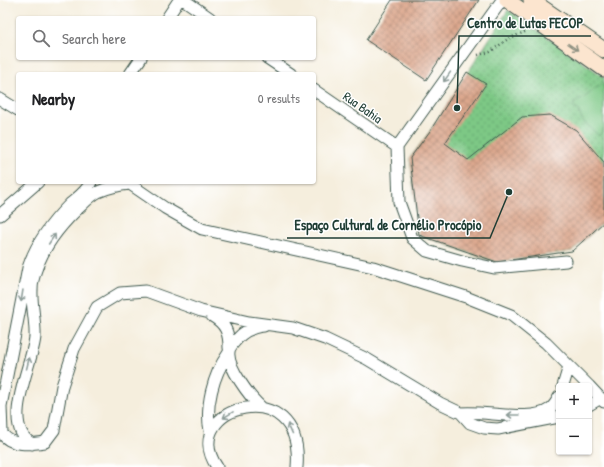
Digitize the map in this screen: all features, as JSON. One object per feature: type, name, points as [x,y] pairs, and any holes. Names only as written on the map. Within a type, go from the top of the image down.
[{"type":"street","points":[[168,16],[179,0]]},
{"type":"street","points":[[184,0],[207,16]]},
{"type":"street","points":[[502,0],[397,148],[399,202],[412,238],[427,251],[494,268],[566,260]]},
{"type":"street","points":[[507,0],[604,69]]},
{"type":"street","points":[[531,0],[604,50]]},
{"type":"street","points":[[131,72],[140,60]]},
{"type":"street","points":[[271,60],[288,72]]},
{"type":"street","name":"Rua Bahia","points":[[316,91],[397,148]]},
{"type":"street","points":[[0,98],[16,109]]},
{"type":"street","points":[[0,215],[36,184]]},
{"type":"street","points":[[90,184],[82,195],[70,204],[49,226],[34,250],[23,290],[15,340],[3,398],[0,424],[4,436],[18,443],[32,444],[46,442],[54,430],[62,386],[74,350],[97,307],[120,292],[146,292],[201,312],[218,320],[227,330],[229,351],[238,377],[260,407]]},
{"type":"street","points":[[32,444],[25,440],[18,429],[16,421],[19,401],[35,337],[32,306],[33,280],[43,252],[64,221],[93,195],[113,186],[124,184]]},
{"type":"street","points":[[130,184],[165,208],[202,229],[373,267],[430,284],[511,316],[546,342],[586,383]]},
{"type":"street","points":[[201,312],[293,328],[325,339],[368,359],[440,403],[461,413],[470,423],[484,428],[498,429],[556,417]]},
{"type":"street","points":[[217,467],[209,452],[210,432],[207,418],[210,398],[219,372],[229,351],[246,331],[261,326],[274,325]]},
{"type":"street","points":[[564,383],[569,366]]},
{"type":"street","points":[[592,389],[602,400],[592,404]]},
{"type":"street","points":[[461,413],[475,411],[505,415],[534,414],[549,410],[556,401]]},
{"type":"street","points":[[210,432],[215,424],[235,411],[245,408],[260,407],[275,412],[288,423],[295,443],[297,467]]},
{"type":"path","points":[[478,55],[490,52],[498,45],[529,30]]},
{"type":"green space","points":[[508,10],[604,77],[604,222],[572,251],[494,262],[419,235],[410,158],[430,131]]},
{"type":"green space","points":[[604,84],[604,129],[599,136],[583,121],[578,110],[573,107],[575,102],[583,99],[596,88]]},
{"type":"building","points":[[392,0],[479,0],[426,80],[366,40]]},
{"type":"building","points":[[467,72],[486,84],[445,143],[468,160],[522,117],[550,115],[576,130],[604,162],[604,222],[572,251],[497,262],[419,235],[410,158],[430,131]]},
{"type":"place","name":"Centro de Lutas FECOP","points":[[457,108]]},
{"type":"place","name":"Espaço Cultural de Cornélio Procópio","points":[[509,192]]}]
